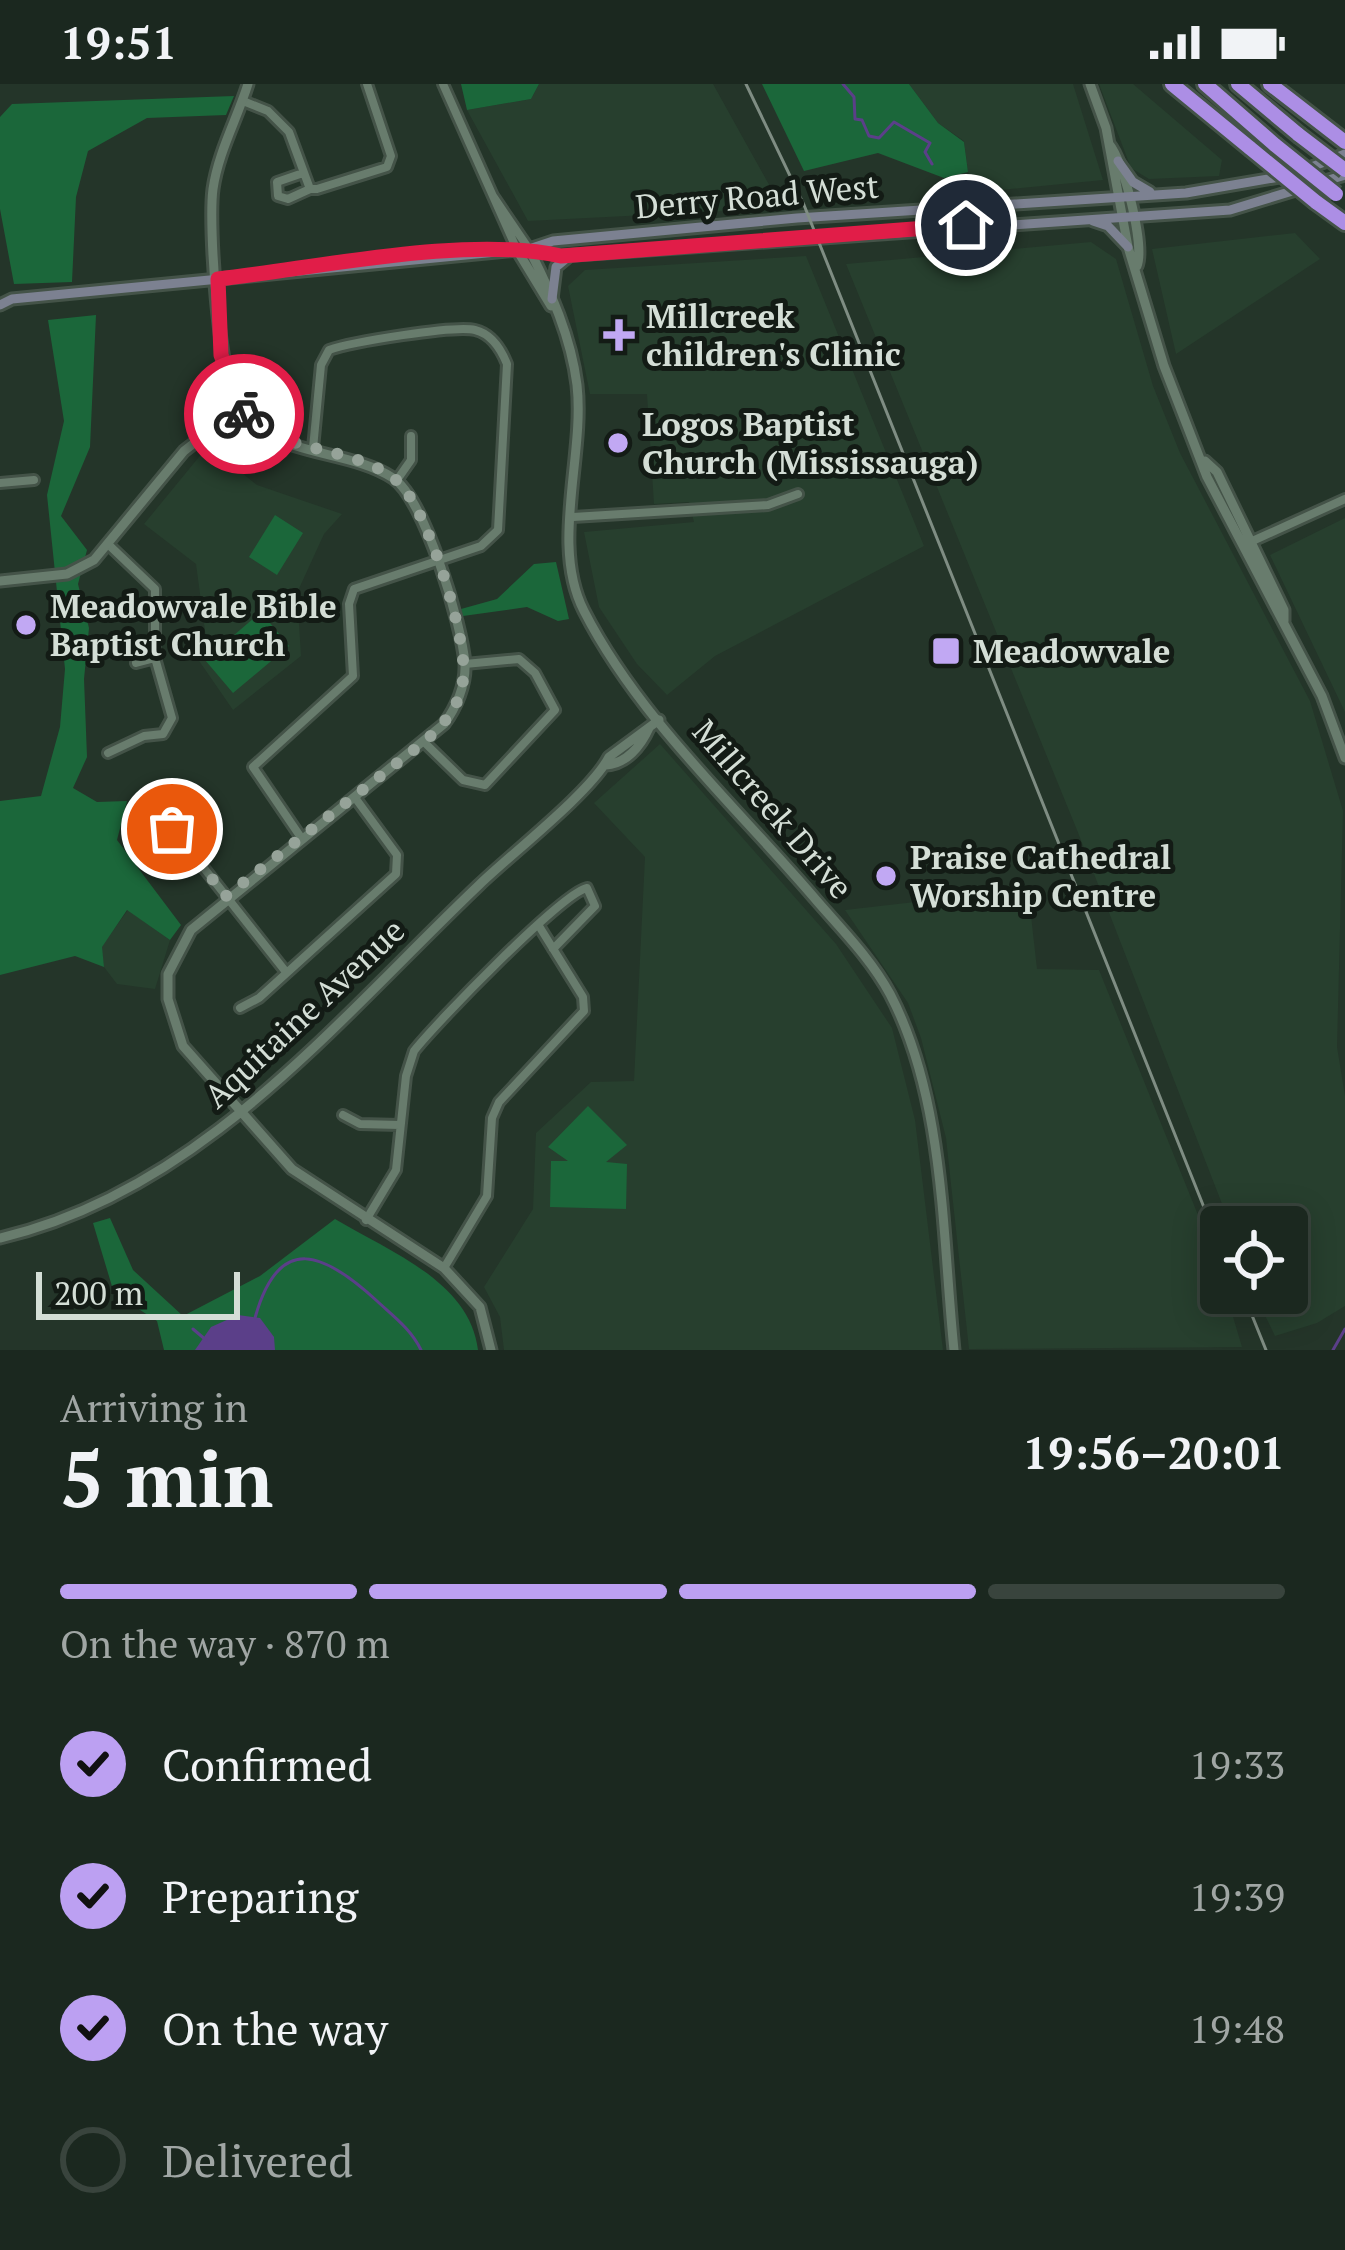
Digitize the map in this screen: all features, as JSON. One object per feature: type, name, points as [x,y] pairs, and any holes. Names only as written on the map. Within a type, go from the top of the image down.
[{"type":"highway","points":[[1172,84],[1345,223]]},
{"type":"highway","points":[[1204,84],[1340,197]]},
{"type":"highway","points":[[1238,84],[1345,172]]},
{"type":"highway","points":[[1270,84],[1345,142]]},
{"type":"main road","name":"Derry Road West","points":[[523,250],[553,241],[776,220],[1246,185],[1345,154]]},
{"type":"main road","points":[[1118,161],[1133,182],[1155,195]]},
{"type":"main road","name":"Derry Road West","points":[[0,296],[12,299],[523,250],[572,255],[927,227],[1230,210],[1345,172]]},
{"type":"main road","points":[[1088,219],[1108,226],[1128,247]]},
{"type":"main road","points":[[554,305],[556,267],[572,255]]},
{"type":"main road","name":"Derry Road West","points":[[0,305],[12,299]]},
{"type":"street","points":[[248,84],[213,184],[221,355],[238,409],[282,442],[313,448],[397,480],[415,503],[465,664],[451,716],[356,799],[226,896],[177,950],[168,999],[183,1046],[292,1169],[444,1268],[480,1307],[491,1350]]},
{"type":"street","points":[[303,173],[275,188],[288,199],[388,167],[391,156],[367,84]]},
{"type":"street","name":"Millcreek Drive","points":[[443,84],[492,195],[554,305],[568,340],[577,389],[572,574],[583,610],[659,720],[866,958],[897,1009],[914,1051],[927,1109],[954,1350]]},
{"type":"street","points":[[1090,84],[1141,256],[1137,266]]},
{"type":"street","points":[[243,101],[282,122],[310,189]]},
{"type":"street","points":[[1109,144],[1118,161],[1122,195]]},
{"type":"street","points":[[1128,216],[1128,247],[1164,366],[1204,460],[1217,472],[1246,544],[1284,610],[1284,621],[1322,696],[1345,758]]},
{"type":"street","points":[[302,839],[254,774],[256,760],[353,676],[349,604],[354,589],[482,546],[497,530],[507,364],[490,337],[466,329],[328,350],[321,365],[313,448]]},
{"type":"street","points":[[0,581],[67,574],[111,547],[184,452],[238,409]]},
{"type":"street","points":[[397,480],[410,460],[411,436]]},
{"type":"street","points":[[0,483],[34,480]]},
{"type":"street","points":[[573,517],[768,505],[799,494]]},
{"type":"street","points":[[1246,544],[1345,499]]},
{"type":"street","points":[[108,753],[170,729],[172,718],[155,658],[155,589],[111,547]]},
{"type":"street","points":[[136,663],[155,658]]},
{"type":"street","points":[[424,742],[477,787],[491,780],[551,718],[552,699],[519,659],[465,664]]},
{"type":"street","name":"Aquitaine Avenue","points":[[0,1238],[60,1221],[131,1190],[243,1112],[635,734],[659,720]]},
{"type":"street","points":[[241,1008],[396,874],[397,855],[356,799]]},
{"type":"street","points":[[172,829],[286,972]]},
{"type":"street","points":[[366,1220],[396,1170],[414,1052],[581,888],[592,892],[595,906],[589,916],[553,949]]},
{"type":"street","points":[[444,1268],[487,1196],[492,1118],[499,1102],[584,1011],[583,997],[539,926]]},
{"type":"street","points":[[344,1115],[360,1124],[400,1125]]},
{"type":"shaded area","points":[[539,84],[713,84],[782,208],[528,221],[467,110],[531,99]]},
{"type":"shaded area","points":[[909,84],[1073,84],[1103,180],[979,192],[968,172],[964,141],[938,123]]},
{"type":"shaded area","points":[[1099,84],[1133,84],[1222,160],[1219,176],[1149,179],[1131,168]]},
{"type":"shaded area","points":[[1295,233],[1320,259],[1176,354],[1152,249]]},
{"type":"shaded area","points":[[1091,242],[1116,259],[1153,386],[1180,453],[1310,701],[1343,811],[1337,1047],[1345,1096],[1345,1306],[1317,1323],[1275,1336],[1264,1314],[1308,1314],[1308,1206],[1223,1206],[1077,830],[846,264]]},
{"type":"shaded area","points":[[806,256],[924,546],[715,656],[667,695],[637,664],[599,607],[584,532],[694,522],[689,502],[654,504],[647,394],[590,394],[568,286],[585,270]]},
{"type":"shaded area","points":[[208,446],[257,485],[342,514],[324,534],[297,593],[301,656],[233,710],[195,655],[206,638],[196,564],[144,524]]},
{"type":"shaded area","points":[[1345,518],[1345,712],[1270,555]]},
{"type":"shaded area","points":[[660,744],[836,944],[892,1028],[915,1120],[943,1350],[504,1350],[500,1317],[484,1287],[533,1209],[536,1133],[591,1082],[634,1081],[645,857],[594,803]]},
{"type":"shaded area","points":[[1028,889],[1037,969],[1099,970],[1200,1220],[1200,1314],[1232,1314],[1242,1347],[969,1349],[946,1138],[921,1038],[908,1003],[845,910]]},
{"type":"shaded area","points":[[128,910],[170,940],[155,989],[117,984],[104,967],[101,947]]},
{"type":"shaded area","points":[[238,1315],[260,1318],[274,1337],[275,1350],[195,1350],[211,1327]]},
{"type":"green space","points":[[461,84],[539,84],[531,99],[467,110]]},
{"type":"green space","points":[[762,84],[909,84],[938,123],[964,142],[968,172],[944,178],[878,153],[804,171]]},
{"type":"green space","points":[[234,96],[226,115],[147,118],[88,151],[76,197],[72,282],[14,284],[0,209],[0,117],[12,104]]},
{"type":"green space","points":[[96,315],[90,447],[61,516],[87,550],[78,584],[89,628],[84,679],[87,757],[73,788],[97,802],[127,801],[117,840],[181,925],[170,940],[127,910],[102,947],[104,967],[75,956],[0,975],[0,801],[41,796],[60,727],[65,669],[47,495],[64,421],[48,320]]},
{"type":"green space","points":[[275,515],[303,533],[277,575],[249,557]]},
{"type":"green space","points":[[556,562],[569,619],[558,621],[527,607],[463,616],[461,609],[497,599],[534,564]]},
{"type":"green space","points":[[261,612],[289,646],[233,693],[205,660]]},
{"type":"green space","points":[[588,1106],[627,1145],[606,1162],[627,1164],[626,1209],[550,1207],[551,1161],[568,1161],[548,1147]]},
{"type":"green space","points":[[110,1218],[133,1270],[183,1316],[260,1276],[335,1219],[401,1256],[443,1287],[472,1326],[478,1350],[164,1350],[157,1321],[114,1293],[93,1223]]},
{"type":"waterway","points":[[843,84],[854,97],[855,119],[862,120],[869,136],[879,138],[894,122],[930,143],[925,152],[932,164]]},
{"type":"waterway","points":[[255,1318],[277,1272],[290,1262],[322,1262],[358,1284],[401,1323],[421,1350]]},
{"type":"waterway","points":[[193,1329],[206,1340]]},
{"type":"waterway","points":[[1333,1350],[1345,1329]]},
{"type":"railway","points":[[746,84],[804,205],[1203,1206]]},
{"type":"railway","points":[[1251,1314],[1266,1350]]},
{"type":"way so far","points":[[172,829],[226,896],[424,742],[451,716],[462,686],[465,664],[452,614],[420,515],[406,490],[388,475],[346,458],[282,442],[244,414]]},
{"type":"place","name":"Millcreek children's Clinic","points":[[619,335]]},
{"type":"place","name":"Logos Baptist Church (Mississauga)","points":[[618,443]]},
{"type":"place","name":"Meadowvale Bible Baptist Church","points":[[26,625]]},
{"type":"place","name":"Meadowvale","points":[[946,651]]},
{"type":"place","name":"Praise Cathedral Worship Centre","points":[[886,876]]},
{"type":"route","points":[[244,414],[238,409],[221,355],[218,279],[408,257],[529,249],[561,256],[966,225]]}]
